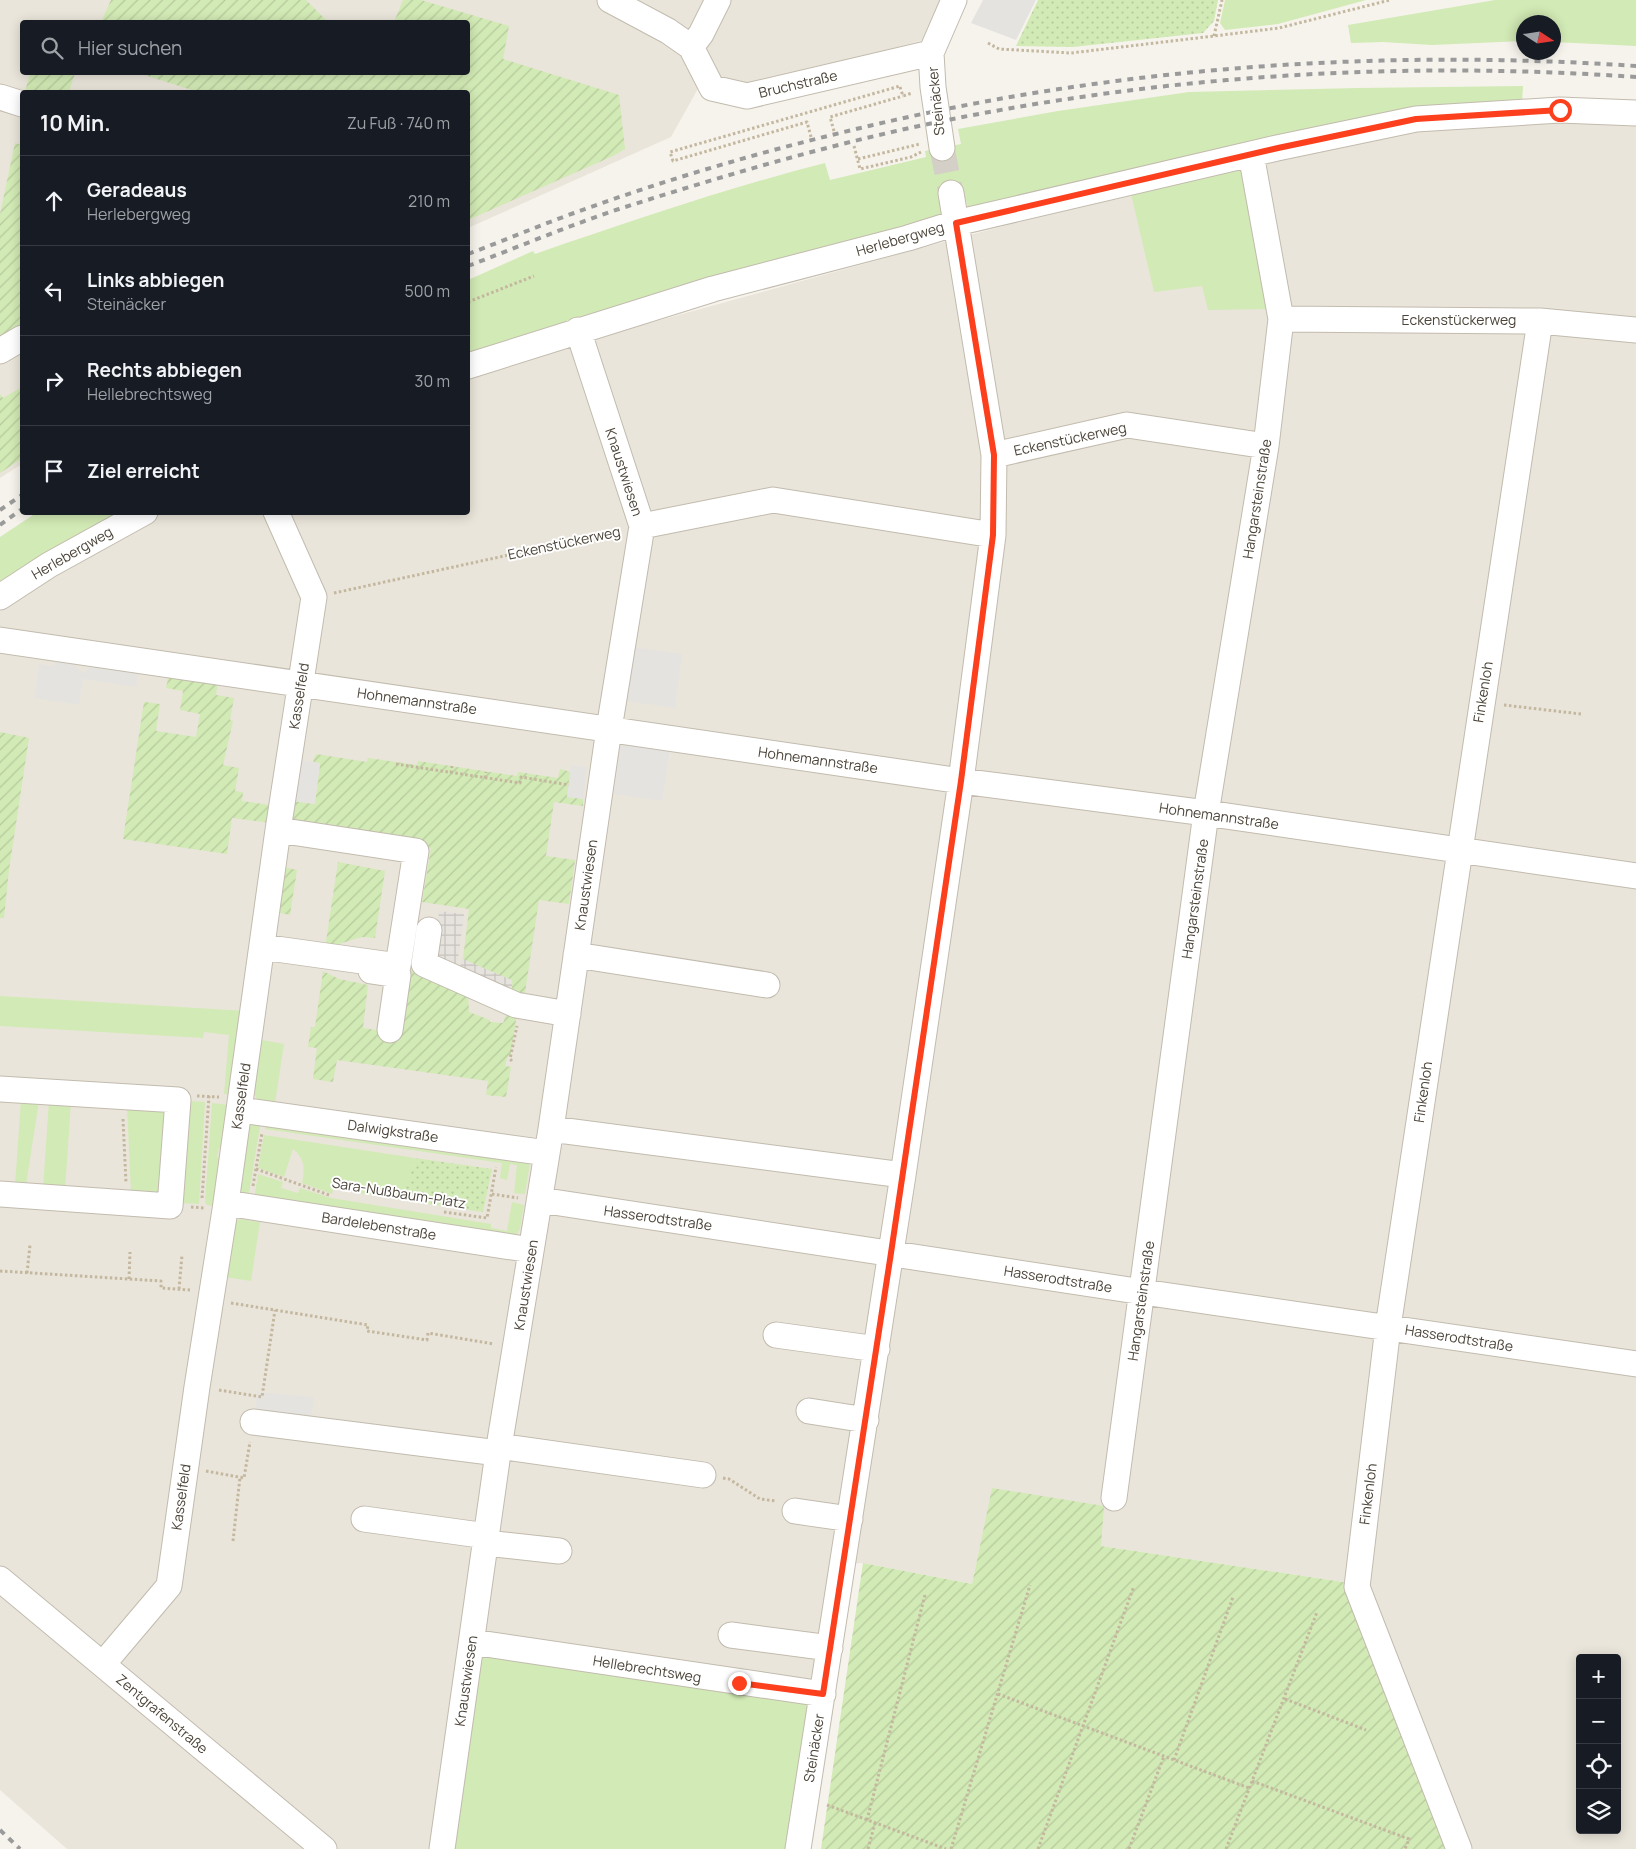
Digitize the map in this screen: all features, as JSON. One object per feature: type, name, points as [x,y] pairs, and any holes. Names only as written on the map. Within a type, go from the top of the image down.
[{"type":"street","name":"Bruchstraße","points":[[610,0],[668,31],[691,47],[712,88],[747,96],[931,53]]},
{"type":"street","points":[[691,47],[701,34],[718,0]]},
{"type":"street","points":[[931,53],[954,0]]},
{"type":"street","name":"Steinäcker","points":[[931,53],[933,87],[942,148]]},
{"type":"street","points":[[0,97],[20,103]]},
{"type":"street","name":"Herlebergweg","points":[[470,365],[713,288],[908,238],[956,223],[1251,154],[1416,119],[1560,110],[1636,113]]},
{"type":"street","name":"Hangarsteinstraße","points":[[1114,1498],[1206,813],[1266,446],[1281,319],[1251,154]]},
{"type":"street","name":"Steinäcker","points":[[798,1849],[903,1175],[961,781],[993,535],[994,455],[950,193]]},
{"type":"street","name":"Eckenstückerweg","points":[[1281,319],[1540,321],[1636,330]]},
{"type":"street","name":"Finkenloh","points":[[1459,1849],[1356,1587],[1388,1327],[1540,321]]},
{"type":"street","name":"Knaustwiesen","points":[[442,1849],[498,1450],[540,1200],[609,729],[642,526],[578,330]]},
{"type":"street","points":[[0,351],[20,339]]},
{"type":"street","name":"Eckenstückerweg","points":[[994,455],[1127,425],[1266,446]]},
{"type":"street","points":[[642,526],[773,500],[993,535]]},
{"type":"street","name":"Herlebergweg","points":[[0,597],[49,565],[140,515]]},
{"type":"street","points":[[277,515],[314,597]]},
{"type":"street","name":"Kasselfeld","points":[[103,1664],[169,1586],[211,1296],[238,1205],[240,1110],[278,830],[314,597]]},
{"type":"street","name":"Hohnemannstraße","points":[[0,640],[961,781],[1206,813],[1636,876]]},
{"type":"street","points":[[261,952],[398,966],[416,850],[278,830]]},
{"type":"street","points":[[429,930],[424,964],[520,1006],[568,1014]]},
{"type":"street","points":[[261,952],[398,975],[390,1030]]},
{"type":"street","points":[[576,955],[767,985]]},
{"type":"street","points":[[0,1089],[178,1100],[170,1206],[0,1194]]},
{"type":"street","name":"Dalwigkstraße","points":[[240,1110],[547,1153]]},
{"type":"street","points":[[551,1129],[903,1175]]},
{"type":"street","name":"Hasserodtstraße","points":[[540,1200],[1143,1292],[1636,1364]]},
{"type":"street","name":"Bardelebenstraße","points":[[238,1205],[531,1250]]},
{"type":"street","points":[[776,1335],[877,1349]]},
{"type":"street","points":[[808,1411],[866,1420]]},
{"type":"street","points":[[253,1422],[703,1475]]},
{"type":"street","points":[[795,1511],[850,1519]]},
{"type":"street","points":[[364,1518],[559,1551]]},
{"type":"street","name":"Zentgrafenstraße","points":[[0,1579],[324,1849]]},
{"type":"street","points":[[731,1635],[830,1648]]},
{"type":"street","name":"Hellebrechtsweg","points":[[472,1642],[823,1694]]},
{"type":"path","points":[[1214,36],[1222,0]]},
{"type":"path","points":[[988,43],[999,49],[1071,52],[1279,28],[1390,0]]},
{"type":"path","points":[[811,137],[807,122],[673,161],[670,152],[900,86]]},
{"type":"path","points":[[834,131],[830,117],[903,96]]},
{"type":"path","points":[[854,146],[860,169],[911,157]]},
{"type":"path","points":[[858,159],[914,146]]},
{"type":"path","points":[[470,301],[534,276]]},
{"type":"path","name":"Eckenstückerweg","points":[[314,597],[642,526]]},
{"type":"path","points":[[1482,702],[1581,714]]},
{"type":"path","points":[[396,764],[466,777],[520,783],[521,777],[569,785]]},
{"type":"path","points":[[451,773],[452,766]]},
{"type":"path","points":[[485,778],[486,772]]},
{"type":"path","points":[[512,1061],[510,1059],[520,1006]]},
{"type":"path","points":[[122,1096],[127,1203]]},
{"type":"path","points":[[202,1208],[208,1096]]},
{"type":"path","points":[[238,1205],[256,1170],[262,1131]]},
{"type":"path","name":"Sara-Nußbaum-Platz","points":[[256,1170],[335,1196]]},
{"type":"path","name":"Sara-Nußbaum-Platz","points":[[441,1212],[487,1218],[492,1194]]},
{"type":"path","points":[[26,1273],[30,1245]]},
{"type":"path","points":[[129,1279],[130,1252]]},
{"type":"path","points":[[179,1289],[182,1256]]},
{"type":"path","points":[[0,1271],[161,1281],[161,1288],[179,1289],[275,1310],[368,1325],[367,1331],[427,1340],[428,1333],[516,1347]]},
{"type":"path","points":[[197,1387],[262,1397],[275,1310]]},
{"type":"path","points":[[186,1468],[244,1478],[256,1396]]},
{"type":"path","points":[[233,1541],[240,1478]]},
{"type":"path","points":[[747,1491],[760,1499]]},
{"type":"path","points":[[951,1849],[1030,1586]]},
{"type":"path","points":[[1038,1849],[1134,1586]]},
{"type":"path","points":[[867,1820],[925,1595]]},
{"type":"path","points":[[1174,1760],[1232,1596]]},
{"type":"path","points":[[1226,1849],[1317,1612]]},
{"type":"path","points":[[998,1694],[1249,1788]]},
{"type":"path","points":[[1284,1699],[1366,1730]]},
{"type":"path","points":[[1129,1849],[1164,1756]]},
{"type":"path","points":[[1252,1781],[1409,1839],[1405,1849]]},
{"type":"path","points":[[804,1809],[867,1820],[946,1849]]},
{"type":"path","points":[[868,1849],[874,1823]]},
{"type":"shaded area","points":[[0,0],[947,0],[927,39],[749,88],[715,82],[709,69],[671,137],[470,227],[470,90],[20,90],[20,465],[0,478]]},
{"type":"shaded area","points":[[983,0],[1036,0],[1016,40],[971,23]]},
{"type":"shaded area","points":[[1636,118],[1636,1849],[1455,1849],[1350,1583],[1101,1546],[992,1489],[972,1584],[863,1563],[834,1565],[817,1687],[432,1849],[67,1849],[0,1790],[0,611],[40,580],[157,515],[470,515],[470,374],[947,241],[1259,159],[1392,129]]},
{"type":"shaded area","points":[[632,647],[682,654],[675,708],[626,701]]},
{"type":"shaded area","points":[[55,657],[75,660],[74,664],[84,673],[90,667],[91,662],[139,669],[136,687],[83,679],[79,705],[34,698],[39,664],[54,666]]},
{"type":"shaded area","points":[[621,743],[670,750],[662,801],[614,794]]},
{"type":"shaded area","points":[[299,760],[320,763],[314,804],[293,801]]},
{"type":"shaded area","points":[[571,765],[587,767],[583,799],[567,797]]},
{"type":"shaded area","points":[[439,911],[464,914],[457,966],[433,963]]},
{"type":"shaded area","points":[[461,958],[512,980],[512,998],[460,974]]},
{"type":"shaded area","points":[[257,1392],[314,1397],[308,1441],[252,1436]]},
{"type":"green space","points":[[111,0],[306,0],[326,20],[102,20]]},
{"type":"green space","points":[[403,0],[421,0],[509,26],[503,59],[619,95],[625,149],[470,219],[470,90],[192,90],[144,75],[470,75],[470,20],[395,20]]},
{"type":"green space","points":[[1038,0],[1218,0],[1214,21],[1203,33],[1073,47],[1016,46]]},
{"type":"green space","points":[[1225,0],[1366,0],[1278,24],[1225,30],[1220,23]]},
{"type":"green space","points":[[1495,0],[1636,0],[1636,46],[1561,42],[1561,15],[1516,15],[1516,41],[1432,45],[1383,42],[1351,43],[1348,25]]},
{"type":"green space","points":[[29,75],[74,75],[70,90],[26,90]]},
{"type":"green space","points":[[1523,86],[1522,102],[969,214],[964,197],[944,220],[470,356],[470,279],[533,251],[535,254],[715,194],[825,163],[830,180],[926,157],[925,151],[961,144],[958,129],[1058,111],[1189,92]]},
{"type":"green space","points":[[15,143],[20,144],[20,334],[0,346],[0,214]]},
{"type":"green space","points":[[1248,162],[1275,309],[1208,310],[1202,286],[1154,292],[1131,194]]},
{"type":"green space","points":[[20,388],[20,460],[0,473],[0,394],[3,398]]},
{"type":"green space","points":[[33,515],[125,515],[0,590],[0,537]]},
{"type":"green space","points":[[169,674],[218,682],[216,695],[234,698],[230,720],[233,721],[223,765],[239,768],[235,791],[243,792],[242,801],[275,806],[271,823],[232,818],[227,854],[123,839],[144,702],[160,704],[156,731],[196,737],[200,714],[180,710],[183,691],[166,688]]},
{"type":"green space","points":[[0,732],[29,738],[9,870],[4,918],[0,918]]},
{"type":"green space","points":[[316,754],[367,762],[368,758],[417,765],[418,761],[517,776],[518,772],[558,778],[560,769],[571,772],[567,797],[583,799],[583,806],[554,802],[546,856],[575,860],[569,904],[539,900],[524,999],[512,998],[512,980],[463,959],[469,909],[422,902],[431,848],[289,826],[293,801],[315,804],[320,764],[313,762]]},
{"type":"green space","points":[[338,862],[385,871],[375,938],[362,937],[325,948]]},
{"type":"green space","points":[[283,867],[297,870],[290,915],[275,912]]},
{"type":"green space","points":[[410,970],[428,973],[468,994],[469,1012],[490,1020],[490,1022],[503,1023],[508,1010],[517,1014],[511,1053],[507,1058],[505,1066],[511,1067],[506,1097],[486,1095],[488,1081],[337,1060],[333,1082],[313,1079],[317,1048],[308,1047],[311,1027],[315,1027],[323,971],[339,979],[368,985],[363,1028],[402,1034]]},
{"type":"green space","points":[[0,996],[245,1011],[232,1094],[224,1094],[229,1035],[204,1032],[203,1038],[0,1026]]},
{"type":"green space","points":[[262,1040],[284,1044],[275,1103],[257,1100],[254,1092]]},
{"type":"green space","points":[[21,1100],[39,1101],[26,1185],[15,1185]]},
{"type":"green space","points":[[49,1100],[71,1102],[65,1190],[43,1189]]},
{"type":"green space","points":[[189,1101],[205,1102],[199,1204],[182,1203]]},
{"type":"green space","points":[[212,1103],[229,1105],[222,1149],[219,1148],[217,1157],[220,1158],[213,1206],[207,1205],[205,1202]]},
{"type":"green space","points":[[127,1106],[169,1109],[163,1196],[131,1193]]},
{"type":"green space","points":[[261,1121],[248,1199],[241,1195],[239,1191],[248,1127],[250,1123]]},
{"type":"green space","points":[[266,1121],[530,1163],[525,1194],[514,1193],[517,1165],[510,1164],[507,1180],[500,1178],[502,1163],[265,1129]]},
{"type":"green space","points":[[264,1135],[415,1158],[402,1200],[333,1189],[332,1194],[302,1183],[304,1173],[302,1160],[293,1149],[284,1177],[258,1168]]},
{"type":"green space","points":[[415,1158],[492,1169],[483,1212],[402,1200]]},
{"type":"green space","points":[[258,1174],[283,1182],[281,1188],[298,1193],[300,1188],[331,1198],[491,1224],[491,1228],[507,1231],[512,1202],[524,1205],[520,1229],[516,1235],[254,1200]]},
{"type":"green space","points":[[240,1219],[260,1222],[251,1281],[225,1277],[234,1222]]},
{"type":"green space","points":[[992,1488],[1104,1506],[1101,1546],[1350,1583],[1455,1849],[821,1849],[863,1563],[972,1584]]},
{"type":"green space","points":[[477,1648],[810,1701],[785,1849],[447,1849]]},
{"type":"tunnel","points":[[942,148],[951,193]]},
{"type":"railway","points":[[470,253],[607,201],[776,149],[941,110],[1039,92],[1138,78],[1237,68],[1337,62],[1536,61],[1636,66]]},
{"type":"railway","points":[[470,265],[562,229],[655,197],[802,154],[914,127],[1093,95],[1273,76],[1364,72],[1454,70],[1636,77]]},
{"type":"railway","points":[[0,510],[20,496]]},
{"type":"railway","points":[[0,525],[20,510]]},
{"type":"railway","points":[[0,1830],[20,1849]]},
{"type":"route","points":[[739,1683],[823,1694],[903,1175],[961,781],[993,535],[994,455],[956,223],[1251,154],[1416,119],[1560,110]]}]
